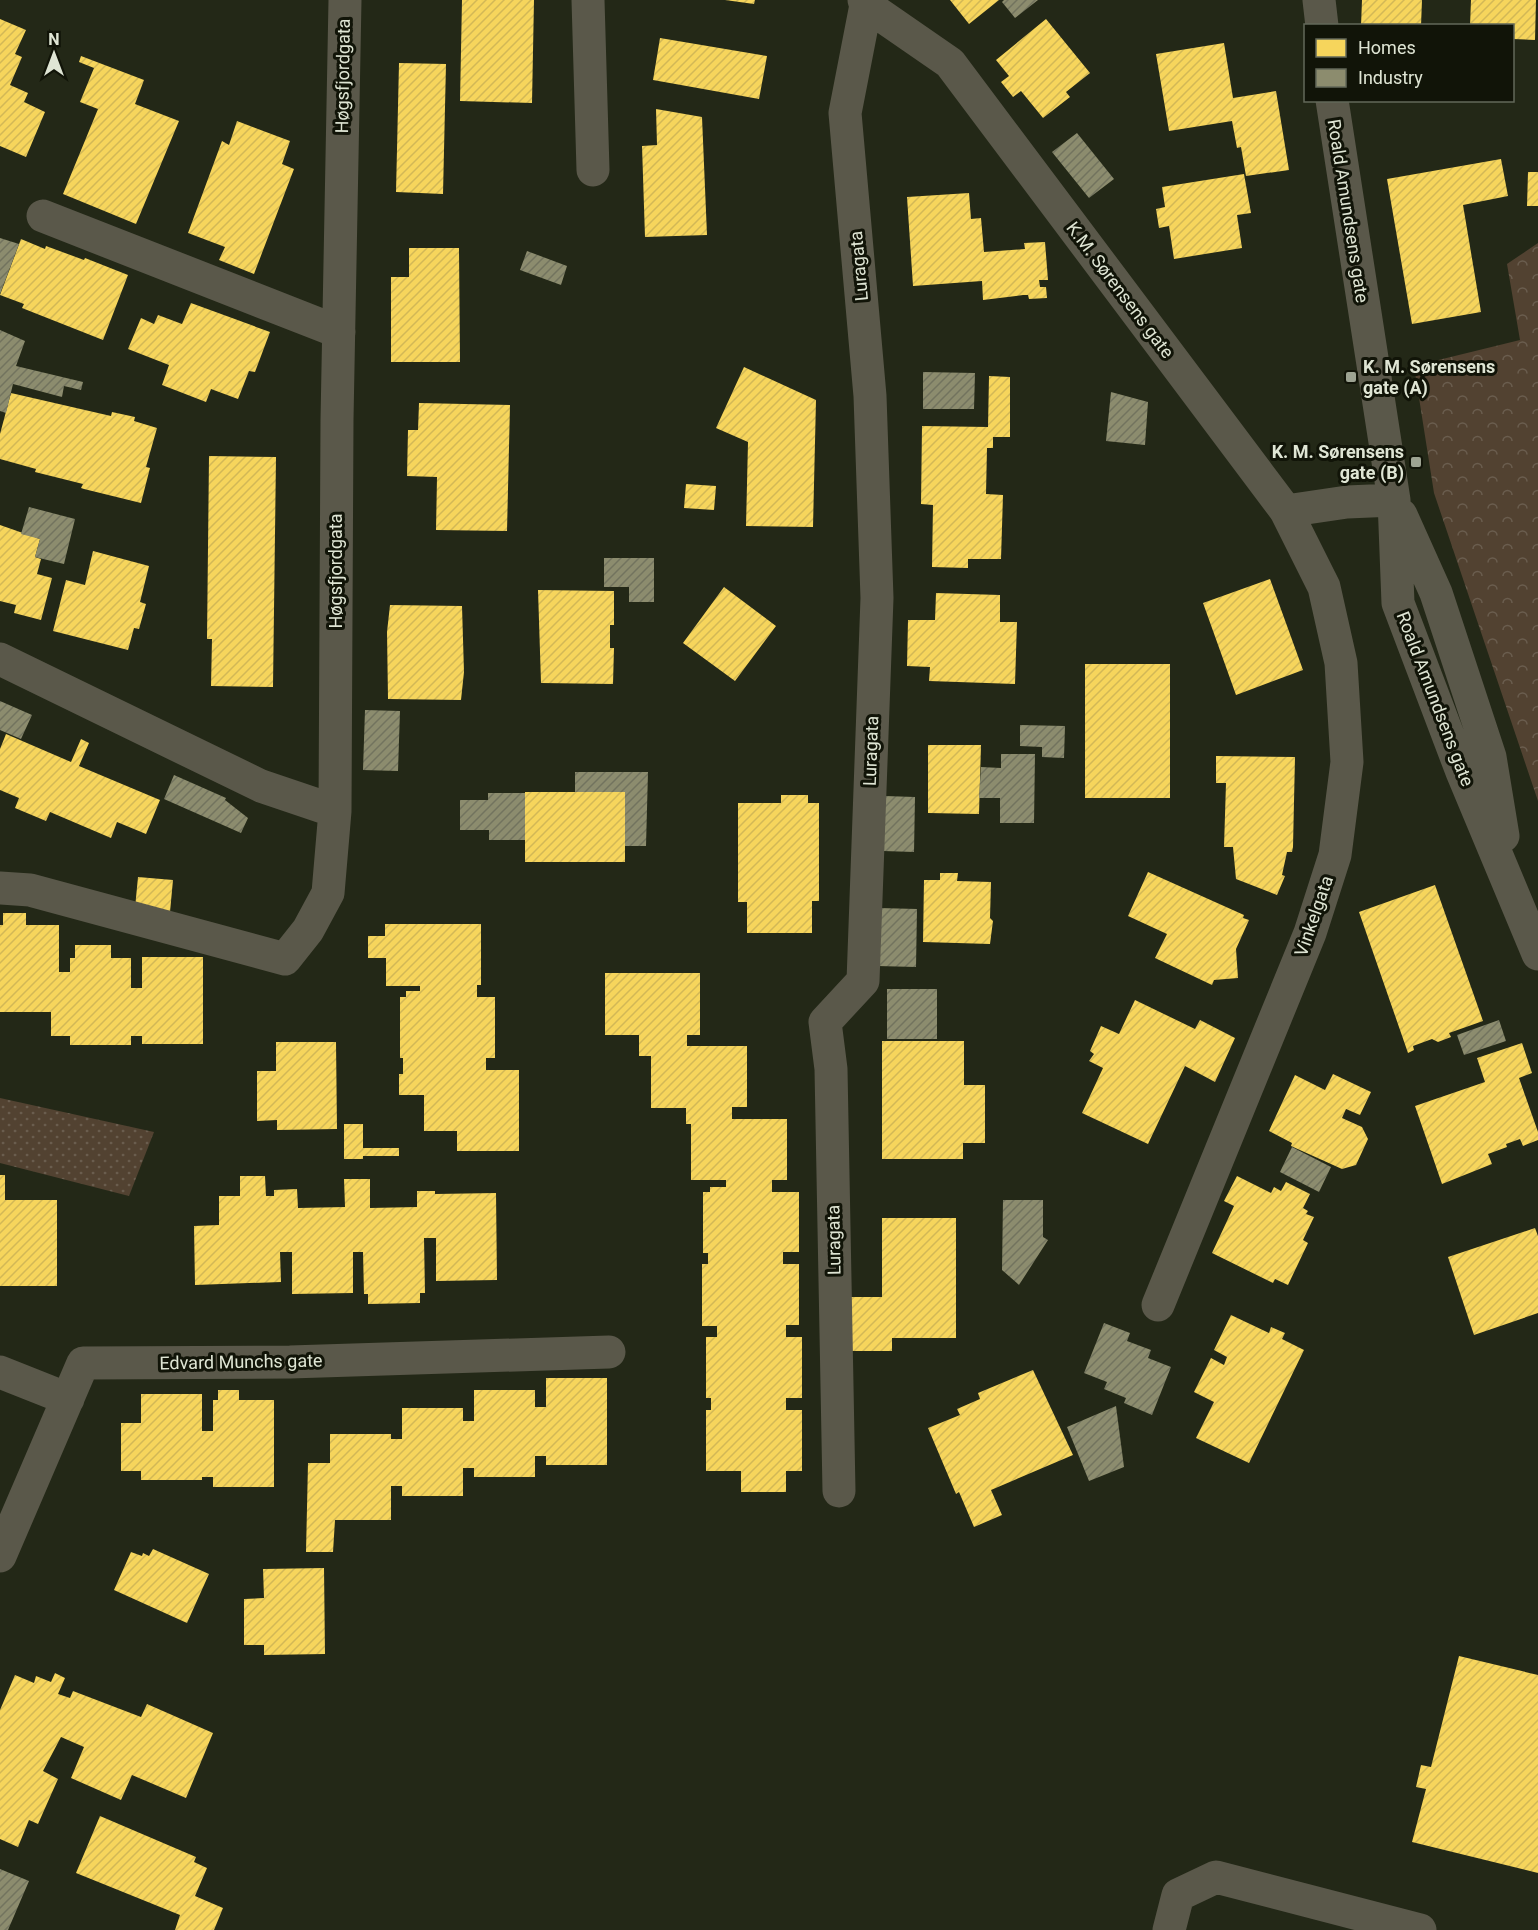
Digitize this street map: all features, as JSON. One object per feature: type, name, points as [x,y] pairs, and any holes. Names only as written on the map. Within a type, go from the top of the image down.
[{"type":"street","name":"Høgsfjordgata","points":[[0,888],[30,890],[285,959],[308,930],[328,893],[335,811],[339,332],[345,0]]},
{"type":"street","points":[[588,0],[593,170]]},
{"type":"street","points":[[1318,0],[1322,24]]},
{"type":"street","name":"K.M. Sørensens gate","points":[[865,3],[950,63],[1286,511]]},
{"type":"street","name":"Luragata","points":[[839,1491],[831,1069],[825,1022],[863,981],[877,598],[870,396],[846,112],[865,3]]},
{"type":"street","name":"Roald Amundsens gate","points":[[1332,102],[1394,500],[1436,593],[1490,757],[1513,890],[1538,954]]},
{"type":"street","points":[[43,216],[339,332]]},
{"type":"street","points":[[1286,511],[1347,502],[1394,500]]},
{"type":"street","name":"Vinkelgata","points":[[1158,1305],[1302,954],[1335,855],[1347,762],[1341,663],[1324,587],[1286,511]]},
{"type":"street","points":[[0,659],[261,786],[335,811]]},
{"type":"street","name":"Edvard Munchs gate","points":[[0,1556],[83,1363],[290,1362],[609,1352]]},
{"type":"street","points":[[0,1372],[68,1399]]},
{"type":"street","points":[[1169,1930],[1178,1895],[1216,1877],[1420,1930]]},
{"type":"green space","points":[[1538,243],[1538,801],[1434,493],[1414,366],[1520,340],[1507,264]]},
{"type":"green space","points":[[0,1098],[154,1132],[129,1196],[0,1163]]},
{"type":"building: Homes","points":[[462,0],[534,0],[532,103],[460,101]]},
{"type":"building: Homes","points":[[725,0],[755,0],[754,4]]},
{"type":"building: Homes","points":[[950,0],[999,0],[969,24]]},
{"type":"building: Homes","points":[[1362,0],[1422,0],[1421,24],[1361,24]]},
{"type":"building: Homes","points":[[1471,0],[1536,0],[1535,40],[1514,39],[1514,24],[1470,24]]},
{"type":"building: Homes","points":[[0,19],[26,30],[15,54],[22,57],[10,85],[28,93],[24,102],[45,112],[26,157],[0,146]]},
{"type":"building: Homes","points":[[1046,19],[1090,73],[1066,92],[1070,97],[1043,118],[1021,91],[1013,97],[1001,82],[1009,76],[996,60]]},
{"type":"building: Homes","points":[[660,38],[767,56],[759,99],[653,80]]},
{"type":"building: Homes","points":[[1224,43],[1233,98],[1276,91],[1289,170],[1246,176],[1241,147],[1237,148],[1232,121],[1169,131],[1156,54]]},
{"type":"building: Homes","points":[[81,56],[144,80],[135,104],[179,121],[136,224],[63,194],[98,109],[80,102],[94,68],[79,62]]},
{"type":"building: Homes","points":[[399,63],[446,64],[443,194],[396,192]]},
{"type":"building: Homes","points":[[656,109],[702,117],[707,235],[645,237],[642,146],[657,145]]},
{"type":"building: Homes","points":[[237,121],[290,141],[282,164],[294,169],[254,274],[219,260],[225,247],[188,233],[222,141],[229,145]]},
{"type":"building: Homes","points":[[1501,159],[1508,196],[1463,205],[1481,312],[1412,324],[1387,179]]},
{"type":"building: Homes","points":[[1528,172],[1538,172],[1538,206],[1527,206]]},
{"type":"building: Homes","points":[[1244,174],[1251,213],[1237,215],[1242,248],[1174,259],[1169,226],[1159,228],[1156,209],[1165,207],[1162,187]]},
{"type":"building: Homes","points":[[969,193],[971,219],[981,218],[984,252],[1025,249],[1024,243],[1045,242],[1048,280],[1039,280],[1040,287],[1046,287],[1047,298],[1029,299],[1028,295],[1023,295],[983,300],[982,281],[913,286],[907,197]]},
{"type":"building: Homes","points":[[21,239],[45,249],[46,246],[84,260],[85,258],[128,275],[103,340],[22,308],[24,304],[0,295]]},
{"type":"building: Homes","points":[[409,248],[459,248],[460,362],[391,362],[391,277],[409,277]]},
{"type":"building: Homes","points":[[191,303],[270,332],[255,372],[249,371],[238,399],[211,389],[206,402],[162,385],[169,365],[128,349],[141,318],[154,324],[158,315],[182,324]]},
{"type":"building: Homes","points":[[744,367],[816,400],[813,527],[746,526],[748,442],[716,428]]},
{"type":"building: Homes","points":[[989,376],[1010,377],[1010,437],[993,437],[993,448],[987,448],[986,494],[1003,495],[1001,559],[968,559],[968,568],[932,567],[933,505],[921,504],[922,426],[988,427]]},
{"type":"building: Homes","points":[[11,393],[111,416],[112,412],[135,417],[134,421],[157,428],[146,467],[150,468],[141,503],[84,489],[81,488],[83,484],[35,472],[36,469],[0,459],[0,434]]},
{"type":"building: Homes","points":[[419,403],[510,405],[507,531],[436,530],[437,477],[407,476],[408,430],[418,430]]},
{"type":"building: Homes","points":[[209,456],[276,457],[273,687],[211,686],[212,639],[207,639]]},
{"type":"building: Homes","points":[[686,484],[716,486],[714,510],[684,508]]},
{"type":"building: Homes","points":[[0,525],[40,539],[35,557],[41,559],[37,574],[52,578],[41,620],[14,613],[16,605],[0,601]]},
{"type":"building: Homes","points":[[93,551],[149,566],[140,602],[146,604],[139,629],[134,628],[128,650],[53,631],[66,580],[85,585]]},
{"type":"building: Homes","points":[[1270,579],[1303,670],[1236,695],[1203,603]]},
{"type":"building: Homes","points":[[724,587],[776,626],[735,681],[683,643]]},
{"type":"building: Homes","points":[[538,590],[614,591],[614,625],[610,625],[610,648],[614,648],[613,684],[541,683]]},
{"type":"building: Homes","points":[[936,593],[1000,595],[1000,622],[1017,622],[1015,684],[929,681],[930,667],[907,666],[908,620],[935,620]]},
{"type":"building: Homes","points":[[390,605],[462,606],[464,672],[461,700],[388,699],[387,632]]},
{"type":"building: Homes","points":[[1085,664],[1170,664],[1170,798],[1085,798]]},
{"type":"building: Homes","points":[[6,734],[71,762],[81,739],[89,743],[79,766],[160,800],[146,834],[117,822],[111,838],[50,812],[46,821],[15,808],[19,798],[0,790],[0,749]]},
{"type":"building: Homes","points":[[928,745],[981,745],[979,814],[928,813]]},
{"type":"building: Homes","points":[[1216,756],[1295,757],[1293,847],[1292,852],[1287,852],[1282,875],[1285,876],[1277,895],[1236,879],[1233,847],[1224,847],[1226,783],[1216,783]]},
{"type":"building: Homes","points":[[525,792],[625,792],[625,862],[525,862]]},
{"type":"building: Homes","points":[[781,795],[808,795],[808,803],[819,803],[819,901],[812,901],[812,933],[747,933],[747,902],[738,902],[738,803],[781,803]]},
{"type":"building: Homes","points":[[1148,872],[1244,915],[1243,918],[1249,920],[1236,949],[1238,978],[1214,980],[1212,985],[1155,958],[1167,934],[1128,916]]},
{"type":"building: Homes","points":[[940,873],[958,873],[957,881],[991,882],[990,918],[993,921],[990,944],[923,942],[924,880],[940,880]]},
{"type":"building: Homes","points":[[138,877],[173,880],[170,912],[135,908]]},
{"type":"building: Homes","points":[[1435,885],[1483,1021],[1449,1033],[1451,1037],[1438,1042],[1432,1039],[1413,1046],[1414,1050],[1408,1053],[1359,912]]},
{"type":"building: Homes","points":[[3,913],[26,913],[26,925],[59,925],[59,972],[70,972],[70,958],[75,958],[75,945],[111,945],[111,958],[131,958],[131,988],[142,988],[142,957],[203,957],[203,1044],[142,1044],[142,1036],[131,1036],[131,1045],[70,1045],[70,1036],[51,1036],[51,1012],[0,1012],[0,925],[3,925]]},
{"type":"building: Homes","points":[[385,924],[481,924],[481,985],[477,985],[477,997],[495,997],[495,1058],[486,1058],[486,1070],[519,1070],[519,1151],[457,1151],[457,1131],[424,1131],[424,1095],[399,1095],[399,1074],[403,1074],[403,1058],[400,1058],[400,997],[406,997],[406,991],[420,991],[420,986],[386,986],[386,958],[368,958],[368,936],[385,936]]},
{"type":"building: Homes","points":[[605,973],[700,973],[700,1035],[687,1035],[687,1046],[747,1046],[747,1107],[732,1107],[732,1119],[787,1119],[787,1180],[772,1180],[772,1192],[799,1192],[799,1252],[783,1252],[783,1264],[799,1264],[799,1325],[786,1325],[786,1337],[802,1337],[802,1398],[786,1398],[786,1410],[802,1410],[802,1471],[786,1471],[786,1492],[741,1492],[741,1471],[706,1471],[706,1410],[711,1410],[711,1398],[706,1398],[706,1337],[717,1337],[717,1326],[702,1326],[702,1264],[708,1264],[708,1253],[703,1253],[703,1192],[710,1192],[710,1187],[726,1187],[726,1180],[691,1180],[691,1124],[686,1124],[686,1108],[651,1108],[651,1056],[639,1056],[639,1035],[605,1035]]},
{"type":"building: Homes","points":[[1135,1000],[1195,1029],[1200,1020],[1235,1038],[1215,1082],[1185,1066],[1148,1144],[1082,1113],[1103,1068],[1089,1061],[1094,1054],[1090,1051],[1101,1026],[1119,1034]]},
{"type":"building: Homes","points":[[882,1041],[964,1041],[964,1085],[985,1085],[985,1143],[963,1143],[963,1159],[882,1159]]},
{"type":"building: Homes","points":[[276,1042],[336,1042],[337,1129],[277,1130],[277,1120],[257,1121],[257,1071],[276,1071]]},
{"type":"building: Homes","points":[[1522,1043],[1532,1073],[1519,1078],[1538,1132],[1538,1140],[1523,1146],[1520,1139],[1506,1144],[1507,1147],[1488,1154],[1492,1164],[1442,1184],[1415,1106],[1485,1082],[1477,1058]]},
{"type":"building: Homes","points":[[1333,1074],[1371,1092],[1360,1115],[1346,1109],[1342,1118],[1362,1127],[1368,1139],[1356,1165],[1342,1169],[1291,1146],[1292,1143],[1269,1131],[1295,1075],[1325,1090]]},
{"type":"building: Homes","points":[[344,1124],[363,1124],[363,1148],[399,1148],[399,1156],[363,1156],[363,1159],[344,1159]]},
{"type":"building: Homes","points":[[0,1175],[5,1175],[5,1200],[57,1200],[57,1286],[0,1286]]},
{"type":"building: Homes","points":[[240,1176],[265,1176],[266,1196],[274,1196],[274,1190],[297,1189],[298,1208],[345,1207],[344,1179],[370,1179],[370,1208],[417,1207],[417,1191],[435,1191],[435,1194],[496,1193],[497,1280],[436,1281],[436,1238],[424,1238],[425,1293],[420,1293],[420,1303],[368,1304],[368,1294],[364,1294],[363,1252],[353,1252],[353,1293],[292,1294],[292,1252],[280,1252],[281,1282],[195,1285],[194,1226],[219,1225],[219,1196],[240,1196]]},
{"type":"building: Homes","points":[[1237,1176],[1271,1193],[1274,1187],[1281,1191],[1286,1182],[1310,1194],[1303,1208],[1308,1211],[1306,1214],[1314,1217],[1303,1240],[1308,1243],[1288,1285],[1275,1279],[1273,1283],[1212,1253],[1234,1206],[1224,1201]]},
{"type":"building: Homes","points":[[882,1218],[956,1218],[956,1338],[892,1338],[892,1351],[848,1351],[848,1297],[882,1297]]},
{"type":"building: Homes","points":[[1535,1228],[1538,1236],[1538,1313],[1474,1335],[1448,1257]]},
{"type":"building: Homes","points":[[1231,1315],[1269,1333],[1271,1327],[1285,1333],[1282,1339],[1304,1350],[1249,1463],[1196,1438],[1214,1402],[1194,1392],[1211,1358],[1224,1365],[1227,1357],[1214,1350]]},
{"type":"building: Homes","points":[[1033,1370],[1073,1455],[991,1490],[1002,1515],[974,1527],[959,1492],[956,1494],[928,1428],[960,1415],[957,1409],[980,1399],[978,1393]]},
{"type":"building: Homes","points":[[546,1378],[607,1378],[607,1465],[546,1465],[546,1456],[535,1456],[535,1477],[474,1477],[474,1468],[463,1468],[463,1496],[402,1496],[402,1486],[391,1486],[391,1520],[335,1520],[333,1552],[306,1552],[308,1463],[330,1463],[330,1434],[391,1434],[391,1439],[402,1439],[402,1408],[463,1408],[463,1421],[474,1421],[474,1390],[535,1390],[535,1407],[546,1407]]},
{"type":"building: Homes","points":[[218,1390],[239,1390],[239,1400],[274,1400],[274,1487],[213,1487],[213,1477],[202,1477],[202,1480],[141,1480],[141,1471],[121,1471],[121,1423],[141,1423],[141,1394],[202,1394],[202,1431],[213,1431],[213,1400],[218,1400]]},
{"type":"building: Homes","points":[[153,1549],[209,1574],[187,1623],[114,1590],[131,1552],[149,1556]]},
{"type":"building: Homes","points":[[324,1568],[325,1654],[264,1655],[264,1645],[244,1645],[244,1599],[264,1598],[263,1569]]},
{"type":"building: Homes","points":[[1459,1656],[1538,1675],[1538,1873],[1412,1842],[1426,1789],[1416,1787],[1421,1765],[1431,1767]]},
{"type":"building: Homes","points":[[55,1673],[65,1678],[58,1694],[70,1698],[73,1691],[141,1717],[147,1704],[213,1733],[186,1798],[132,1775],[121,1800],[71,1778],[84,1747],[61,1737],[43,1771],[58,1779],[38,1824],[29,1820],[18,1847],[0,1839],[0,1710],[15,1675],[34,1683],[36,1676],[51,1682]]},
{"type":"building: Homes","points":[[100,1816],[196,1857],[194,1862],[207,1868],[195,1896],[223,1908],[214,1930],[175,1930],[180,1915],[76,1873]]},
{"type":"building: Industry","points":[[1004,0],[1038,0],[1015,18],[1002,2]]},
{"type":"building: Industry","points":[[1077,133],[1114,179],[1089,198],[1052,152]]},
{"type":"building: Industry","points":[[0,238],[19,244],[0,294]]},
{"type":"building: Industry","points":[[527,251],[567,266],[561,285],[520,270]]},
{"type":"building: Industry","points":[[0,330],[25,341],[16,366],[83,382],[81,390],[64,386],[62,397],[13,384],[6,413],[0,411]]},
{"type":"building: Industry","points":[[923,372],[975,373],[974,409],[923,409]]},
{"type":"building: Industry","points":[[1111,392],[1148,402],[1145,445],[1106,441]]},
{"type":"building: Industry","points":[[29,507],[75,519],[64,564],[35,557],[40,539],[21,534]]},
{"type":"building: Industry","points":[[604,558],[654,558],[654,602],[629,602],[629,587],[604,587]]},
{"type":"building: Industry","points":[[0,701],[32,715],[21,739],[0,730]]},
{"type":"building: Industry","points":[[365,710],[400,711],[398,771],[363,770]]},
{"type":"building: Industry","points":[[1020,725],[1065,726],[1064,758],[1042,757],[1042,747],[1020,746]]},
{"type":"building: Industry","points":[[1001,754],[1035,754],[1034,823],[1000,823],[1000,798],[979,798],[981,767],[1001,768]]},
{"type":"building: Industry","points":[[575,772],[648,772],[646,846],[625,846],[625,792],[575,792]]},
{"type":"building: Industry","points":[[174,775],[226,798],[225,800],[248,818],[241,833],[164,799]]},
{"type":"building: Industry","points":[[488,793],[525,793],[525,840],[489,840],[489,830],[460,830],[460,800],[488,800]]},
{"type":"building: Industry","points":[[885,796],[915,797],[914,852],[883,851]]},
{"type":"building: Industry","points":[[879,908],[917,909],[916,967],[877,966]]},
{"type":"building: Industry","points":[[887,989],[937,989],[937,1039],[887,1039]]},
{"type":"building: Industry","points":[[1499,1020],[1506,1041],[1464,1055],[1457,1035]]},
{"type":"building: Industry","points":[[1292,1147],[1331,1167],[1319,1192],[1280,1172]]},
{"type":"building: Industry","points":[[1003,1200],[1043,1200],[1043,1237],[1048,1240],[1019,1285],[1002,1270]]},
{"type":"building: Industry","points":[[1104,1323],[1130,1333],[1127,1341],[1151,1350],[1148,1358],[1171,1367],[1152,1415],[1124,1403],[1126,1398],[1104,1389],[1107,1382],[1084,1373]]},
{"type":"building: Industry","points":[[1116,1406],[1124,1467],[1089,1481],[1067,1427]]},
{"type":"building: Industry","points":[[0,1869],[29,1881],[8,1930],[0,1930]]},
{"type":"place","name":"K. M. Sørensens gate (A)","points":[[1351,377]]},
{"type":"place","name":"K. M. Sørensens gate (B)","points":[[1416,462]]}]
